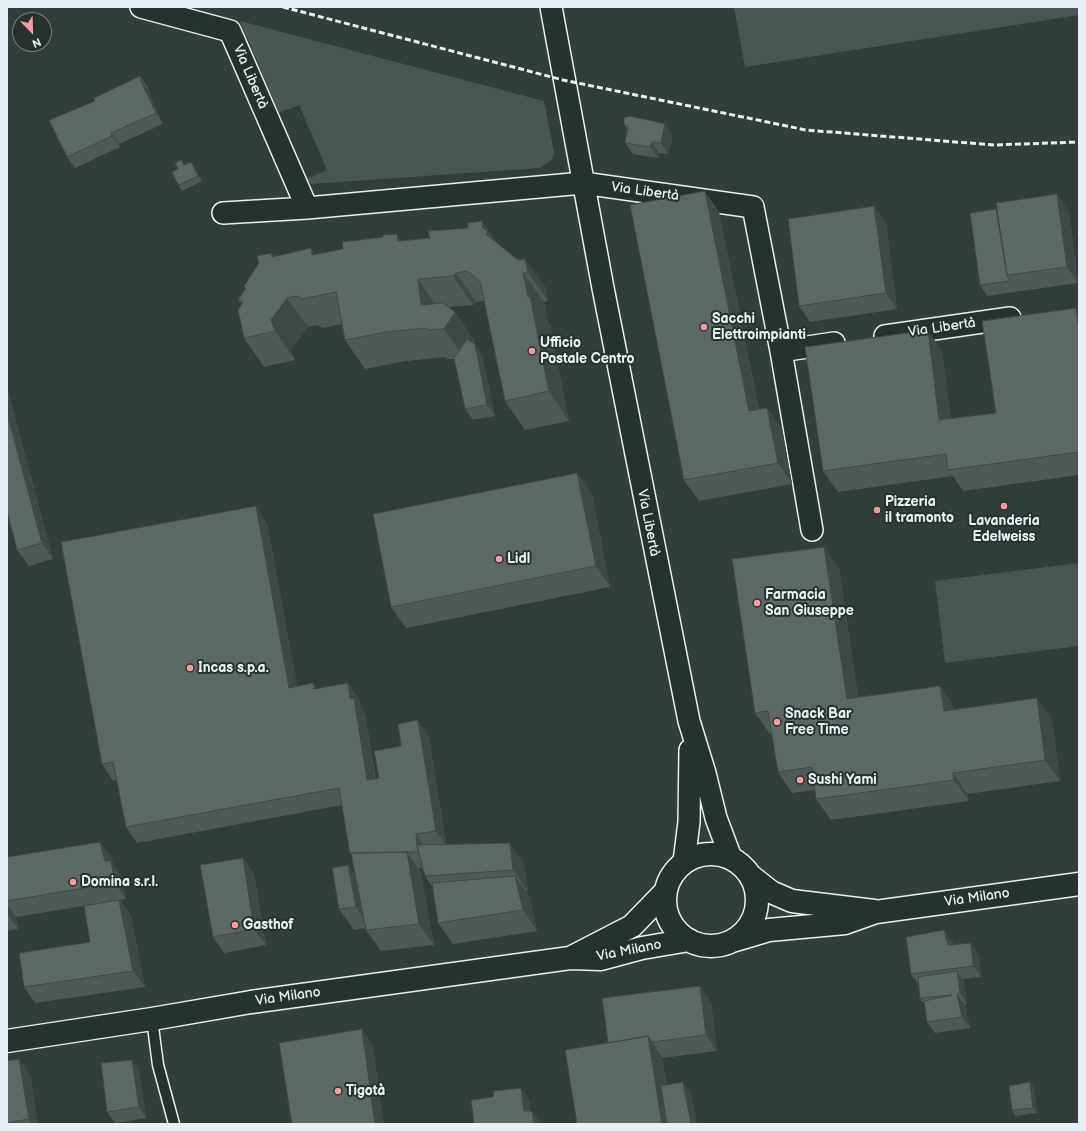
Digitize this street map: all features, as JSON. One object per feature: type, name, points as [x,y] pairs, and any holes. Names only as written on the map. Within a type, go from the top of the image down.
[{"type":"main road","name":"Via Milano","points":[[876,912],[792,901],[771,892],[752,877],[743,866],[731,858],[719,854],[695,856],[684,862],[676,870],[670,880],[666,891],[665,905],[669,919],[677,931],[688,940],[703,945],[718,946],[769,930],[845,923],[876,912],[1079,884]]},
{"type":"main road","name":"Via Milano","points":[[732,941],[744,932],[753,920],[757,906],[757,891],[752,877]]},
{"type":"main road","name":"Via Milano","points":[[570,958],[632,926],[650,910],[666,891]]},
{"type":"main road","name":"Via Milano","points":[[7,1041],[251,1002],[570,958],[601,959],[642,948],[688,940]]},
{"type":"street","name":"Via Libertà","points":[[141,7],[230,30],[307,208]]},
{"type":"street","name":"Via Libertà","points":[[551,7],[583,183],[689,721],[705,773],[716,818],[731,858]]},
{"type":"street","name":"Via Libertà","points":[[223,213],[307,208],[583,183],[754,207],[812,530]]},
{"type":"street","name":"Via Libertà","points":[[781,351],[1032,315]]},
{"type":"street","points":[[684,862],[690,814],[691,775],[689,721]]},
{"type":"lane","points":[[152,1019],[158,1065],[174,1124]]},
{"type":"shaded area","points":[[734,7],[1079,7],[1079,15],[745,67]]},
{"type":"shaded area","points":[[240,21],[544,101],[554,152],[552,160],[540,168],[311,184],[307,179],[327,170],[299,105],[279,113]]},
{"type":"shaded area","points":[[1079,563],[1079,646],[945,663],[935,581]]},
{"type":"building","points":[[140,76],[156,113],[111,133],[112,136],[67,157],[49,120],[95,101],[94,98]]},
{"type":"building","points":[[630,116],[665,124],[661,143],[652,142],[650,147],[625,143],[628,127],[624,125],[624,118]]},
{"type":"building","points":[[181,160],[184,165],[191,162],[198,176],[178,185],[172,172],[178,169],[175,163]]},
{"type":"building","name":"Sacchi Elettroimpianti","points":[[705,191],[749,411],[767,408],[778,463],[684,480],[630,205]]},
{"type":"building","points":[[1057,194],[1067,267],[1007,275],[996,203]]},
{"type":"building","points":[[874,206],[886,293],[799,306],[788,219]]},
{"type":"building","points":[[996,209],[1007,275],[1010,281],[980,285],[970,213]]},
{"type":"building","points":[[482,221],[483,228],[488,232],[486,234],[518,260],[525,259],[528,272],[523,273],[528,297],[530,296],[549,391],[505,401],[480,281],[467,271],[456,273],[453,276],[418,279],[421,305],[443,303],[455,312],[444,329],[427,330],[426,328],[386,332],[345,340],[336,292],[302,299],[297,296],[287,298],[271,320],[275,331],[244,338],[238,310],[243,302],[238,300],[246,288],[244,286],[259,263],[257,256],[271,253],[272,257],[311,248],[312,255],[343,249],[342,242],[383,237],[383,235],[397,234],[398,241],[430,238],[428,231],[468,228],[468,223]]},
{"type":"building","points":[[1076,308],[1079,331],[1079,452],[948,470],[946,454],[823,471],[805,347],[928,330],[939,420],[996,413],[982,321]]},
{"type":"building","points":[[467,339],[475,344],[487,405],[465,409],[454,358]]},
{"type":"building","points":[[7,413],[42,543],[17,550],[7,511]]},
{"type":"building","name":"Lidl","points":[[577,473],[596,566],[391,607],[373,514]]},
{"type":"building","points":[[256,506],[289,688],[313,683],[314,689],[348,683],[350,699],[354,698],[367,780],[379,778],[374,751],[401,746],[398,724],[418,720],[436,831],[416,834],[418,852],[350,854],[339,788],[126,827],[113,762],[102,764],[61,542]]},
{"type":"building","points":[[824,547],[847,699],[940,686],[944,711],[1037,698],[1045,760],[953,773],[954,780],[816,799],[812,767],[778,772],[768,711],[755,713],[732,559]]},
{"type":"building","points":[[100,842],[105,861],[111,861],[115,883],[7,901],[7,857]]},
{"type":"building","points":[[510,843],[513,870],[425,876],[417,845]]},
{"type":"building","points":[[407,852],[419,924],[366,930],[351,853]]},
{"type":"building","points":[[243,858],[254,929],[213,937],[200,865]]},
{"type":"building","points":[[348,865],[356,907],[339,909],[332,868]]},
{"type":"building","points":[[515,876],[523,910],[438,923],[432,883]]},
{"type":"building","points":[[119,900],[133,971],[24,987],[19,953],[90,942],[84,906]]},
{"type":"building","points":[[944,930],[948,945],[971,943],[973,966],[911,974],[906,937]]},
{"type":"building","points":[[957,971],[960,993],[957,994],[962,1017],[927,1022],[924,1001],[952,995],[920,998],[918,977]]},
{"type":"building","points":[[700,986],[706,1035],[652,1042],[648,1036],[608,1043],[602,998]]},
{"type":"building","name":"Tigotà","points":[[362,1029],[375,1124],[292,1124],[279,1043]]},
{"type":"building","points":[[648,1036],[662,1124],[577,1124],[565,1050]]},
{"type":"building","points":[[19,1059],[29,1119],[7,1123],[7,1061]]},
{"type":"building","points":[[132,1060],[139,1107],[107,1112],[101,1063]]},
{"type":"building","points":[[683,1082],[691,1124],[667,1124],[661,1086]]},
{"type":"building","points":[[1030,1082],[1033,1108],[1012,1110],[1009,1086]]},
{"type":"building","points":[[521,1088],[524,1111],[532,1111],[534,1124],[474,1124],[471,1100],[493,1097],[494,1091]]},
{"type":"railway","points":[[283,7],[563,80],[806,130],[994,145],[1079,142]]},
{"type":"place","name":"Sacchi Elettroimpianti","points":[[704,327]]},
{"type":"place","name":"Ufficio Postale Centro","points":[[532,351]]},
{"type":"place","name":"Lavanderia Edelweiss","points":[[1004,506]]},
{"type":"place","name":"Pizzeria il tramonto","points":[[877,510]]},
{"type":"place","name":"Lidl","points":[[499,559]]},
{"type":"place","name":"Farmacia San Giuseppe","points":[[757,603]]},
{"type":"place","name":"Incas s.p.a.","points":[[190,668]]},
{"type":"place","name":"Snack Bar Free Time","points":[[777,722]]},
{"type":"place","name":"Sushi Yami","points":[[800,780]]},
{"type":"place","name":"Domina s.r.l.","points":[[73,882]]},
{"type":"place","name":"Gasthof","points":[[235,925]]},
{"type":"place","name":"Tigotà","points":[[338,1091]]}]
